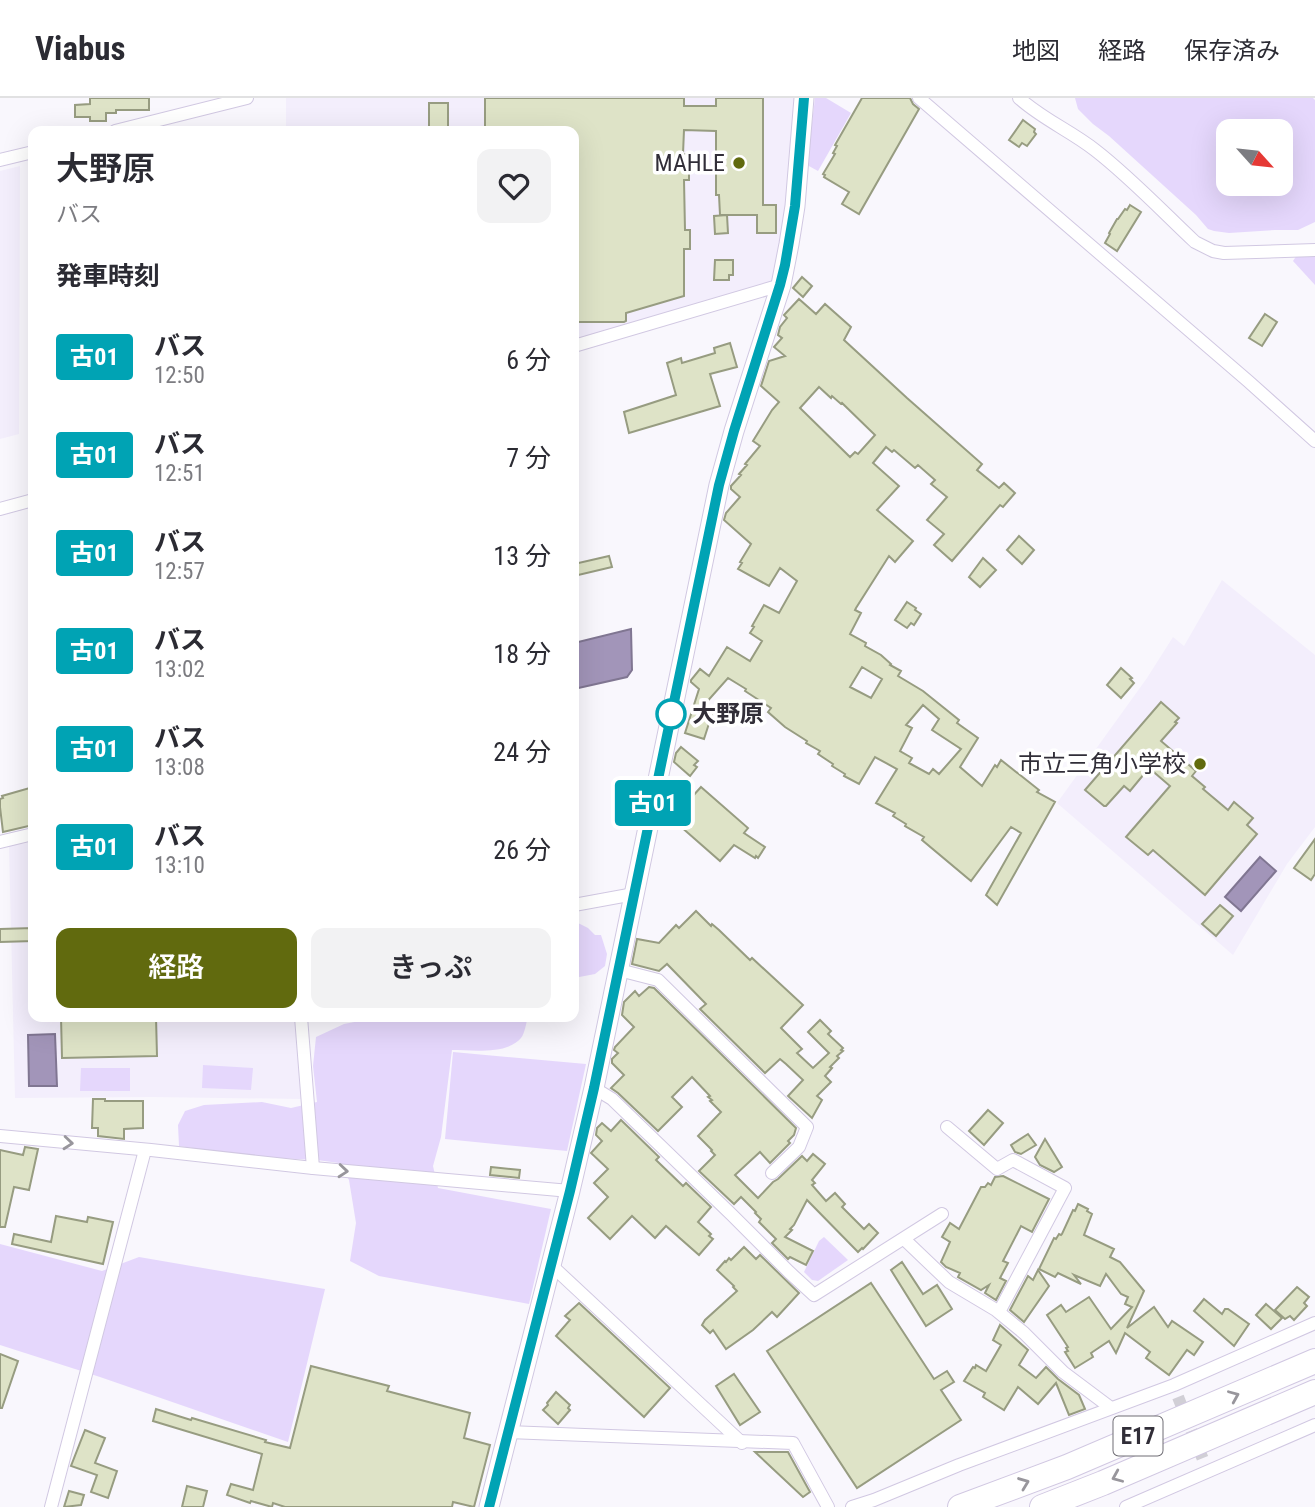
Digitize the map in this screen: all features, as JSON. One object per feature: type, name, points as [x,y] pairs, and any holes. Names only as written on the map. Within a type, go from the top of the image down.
[{"type":"highway","name":"E17","points":[[960,1507],[1067,1466],[1315,1361]]},
{"type":"highway","name":"E17","points":[[1042,1507],[1315,1392]]},
{"type":"main road","points":[[489,1507],[594,1088],[719,485],[780,285],[795,206],[804,98]]},
{"type":"street","points":[[135,126],[247,98]]},
{"type":"street","points":[[919,98],[1315,441]]},
{"type":"street","points":[[1019,98],[1104,157],[1195,242],[1204,247],[1224,253],[1315,250]]},
{"type":"street","points":[[0,160],[28,153]]},
{"type":"street","points":[[579,345],[780,285]]},
{"type":"street","points":[[0,509],[28,501]]},
{"type":"street","points":[[0,842],[28,835]]},
{"type":"street","points":[[579,904],[634,894]]},
{"type":"street","points":[[619,970],[658,980],[807,1127],[799,1147],[772,1173]]},
{"type":"street","points":[[301,1022],[313,1168]]},
{"type":"street","points":[[594,1088],[612,1100],[814,1295],[942,1214]]},
{"type":"street","points":[[947,1127],[997,1169],[1013,1160],[1065,1188],[999,1312]]},
{"type":"street","points":[[0,1136],[570,1191]]},
{"type":"street","points":[[51,1507],[145,1150]]},
{"type":"street","points":[[904,1239],[948,1282],[999,1312],[1063,1372],[1111,1408]]},
{"type":"street","points":[[551,1265],[742,1443]]},
{"type":"street","points":[[852,1507],[876,1503],[972,1460],[1111,1408],[1176,1391],[1315,1323]]},
{"type":"street","points":[[1126,1507],[1206,1467],[1315,1425]]},
{"type":"street","points":[[508,1432],[793,1443],[828,1507]]},
{"type":"shaded area","points":[[286,98],[794,98],[784,229],[772,279],[766,286],[579,341],[579,126],[286,126]]},
{"type":"shaded area","points":[[815,98],[826,98],[851,113],[818,171],[807,165]]},
{"type":"shaded area","points":[[1075,98],[1313,98],[1315,222],[1298,230],[1229,233],[1208,229],[1196,215],[1078,109]]},
{"type":"shaded area","points":[[20,166],[19,434],[0,439],[0,171]]},
{"type":"shaded area","points":[[1315,254],[1315,285],[1293,261],[1297,255]]},
{"type":"shaded area","name":"市立三角小学校","points":[[1222,580],[1315,655],[1315,827],[1287,864],[1233,955],[1057,803],[1147,678],[1173,637],[1184,646]]},
{"type":"shaded area","points":[[631,629],[632,670],[627,677],[579,688],[579,642]]},
{"type":"shaded area","points":[[28,843],[28,1022],[295,1022],[302,1099],[15,1098],[9,846]]},
{"type":"shaded area","points":[[1260,857],[1276,871],[1241,911],[1225,897]]},
{"type":"shaded area","points":[[579,924],[595,935],[601,935],[607,954],[605,966],[595,974],[579,977]]},
{"type":"shaded area","points":[[527,1022],[521,1038],[507,1047],[452,1050],[441,1137],[433,1166],[438,1188],[551,1209],[529,1304],[379,1276],[350,1261],[356,1223],[349,1180],[339,1163],[255,1157],[179,1146],[178,1125],[185,1111],[204,1105],[262,1102],[291,1108],[317,1102],[313,1066],[316,1037],[344,1024]]},
{"type":"shaded area","points":[[55,1034],[57,1086],[29,1086],[28,1035]]},
{"type":"shaded area","points":[[453,1052],[586,1064],[567,1151],[445,1139]]},
{"type":"shaded area","points":[[203,1065],[253,1068],[251,1090],[202,1088]]},
{"type":"shaded area","points":[[81,1068],[130,1068],[130,1091],[80,1091]]},
{"type":"shaded area","points":[[824,1237],[848,1260],[818,1281],[812,1280],[804,1272],[819,1241]]},
{"type":"shaded area","points":[[0,1244],[102,1271],[139,1257],[325,1289],[288,1442],[0,1345]]},
{"type":"building","points":[[90,98],[149,98],[149,110],[116,110],[116,113],[106,113],[106,121],[75,117],[75,105],[90,104]]},
{"type":"building","points":[[485,98],[684,98],[684,106],[716,106],[716,98],[763,98],[763,205],[776,205],[776,233],[757,233],[757,215],[720,215],[719,195],[716,195],[716,131],[684,130],[683,154],[689,154],[689,180],[684,180],[685,230],[690,230],[690,249],[684,249],[684,296],[626,313],[624,322],[579,322],[579,126],[485,126]]},
{"type":"building","points":[[862,98],[910,98],[919,109],[859,214],[842,204],[849,192],[823,174],[835,154],[835,145]]},
{"type":"building","points":[[429,103],[448,103],[448,126],[429,126]]},
{"type":"building","points":[[1023,120],[1035,129],[1036,134],[1027,146],[1022,143],[1019,147],[1009,140]]},
{"type":"building","points":[[1130,205],[1141,212],[1117,251],[1105,243],[1117,219]]},
{"type":"building","points":[[727,215],[728,233],[715,234],[714,216]]},
{"type":"building","points":[[715,260],[733,260],[733,275],[729,275],[729,280],[714,280]]},
{"type":"building","points":[[802,277],[812,286],[803,297],[793,288]]},
{"type":"building","points":[[799,299],[816,314],[825,304],[851,327],[844,340],[982,464],[977,470],[999,488],[1004,483],[1015,493],[1003,507],[1000,505],[952,561],[934,545],[944,534],[927,520],[947,497],[931,484],[935,480],[918,465],[915,468],[894,450],[892,452],[886,447],[873,463],[899,486],[877,510],[913,541],[895,562],[889,556],[855,610],[861,613],[850,634],[866,643],[865,646],[901,671],[898,676],[923,691],[959,720],[957,723],[978,738],[960,767],[982,786],[1001,760],[1039,790],[1037,792],[1055,802],[997,905],[986,895],[1021,833],[1011,827],[971,881],[922,840],[924,837],[893,816],[895,813],[876,803],[897,769],[875,757],[859,784],[844,776],[845,774],[818,754],[820,751],[768,712],[771,708],[728,678],[704,705],[714,708],[704,739],[685,733],[699,689],[691,680],[700,669],[709,676],[727,647],[750,661],[762,641],[750,633],[764,605],[779,613],[797,581],[780,568],[769,586],[738,569],[751,544],[724,520],[726,513],[740,497],[731,486],[760,446],[753,441],[779,402],[761,386],[769,361],[785,356],[774,347],[782,338],[778,335],[787,318],[784,315]],"holes":[[[819,387],[831,398],[832,396],[842,403],[875,435],[858,454],[855,452],[850,457],[800,408]],[[862,667],[882,679],[871,698],[850,687]],[[923,705],[939,719],[932,730],[961,749],[939,774],[933,769],[929,774],[909,763],[912,758],[900,751],[912,728],[906,725]]]},
{"type":"building","points":[[1265,314],[1277,322],[1262,346],[1249,338]]},
{"type":"building","points":[[730,343],[737,367],[710,374],[720,406],[629,433],[624,412],[676,395],[667,363],[681,358],[682,363],[715,353],[714,348]]},
{"type":"building","points":[[1019,536],[1034,550],[1022,564],[1007,550]]},
{"type":"building","points":[[609,556],[612,567],[579,575],[579,563]]},
{"type":"building","points":[[983,558],[996,570],[980,587],[969,577]]},
{"type":"building","points":[[907,602],[921,614],[914,625],[911,623],[907,628],[895,620]]},
{"type":"building","points":[[1121,668],[1134,683],[1121,698],[1107,685]]},
{"type":"building","points":[[1161,702],[1179,718],[1161,741],[1196,771],[1192,776],[1228,810],[1234,802],[1253,818],[1247,825],[1257,834],[1205,895],[1153,850],[1148,855],[1126,837],[1170,786],[1149,768],[1130,791],[1124,786],[1106,806],[1085,790]]},
{"type":"building","points":[[681,747],[698,761],[690,776],[674,762]]},
{"type":"building","points":[[701,787],[748,828],[744,833],[765,847],[758,858],[734,845],[720,861],[672,819]]},
{"type":"building","points":[[28,788],[28,826],[3,832],[0,807],[2,796]]},
{"type":"building","points":[[1315,839],[1315,874],[1311,880],[1294,868]]},
{"type":"building","points":[[1220,905],[1233,916],[1216,936],[1202,924]]},
{"type":"building","points":[[696,911],[803,1005],[781,1028],[802,1049],[797,1053],[813,1068],[829,1053],[808,1032],[820,1020],[831,1031],[828,1034],[843,1048],[825,1076],[831,1082],[817,1096],[822,1100],[812,1118],[788,1096],[803,1080],[786,1064],[780,1059],[765,1073],[700,1009],[706,1004],[667,964],[659,971],[632,964],[637,939],[659,943],[676,925],[679,928]]},
{"type":"building","points":[[28,928],[28,941],[0,942],[0,929]]},
{"type":"building","points":[[649,987],[654,988],[796,1128],[788,1141],[790,1143],[770,1163],[760,1152],[735,1175],[758,1198],[802,1156],[807,1161],[813,1154],[825,1164],[812,1180],[815,1183],[812,1185],[826,1201],[835,1193],[845,1204],[842,1207],[864,1229],[869,1224],[878,1233],[863,1249],[858,1252],[807,1200],[790,1229],[792,1230],[785,1237],[813,1251],[806,1265],[790,1257],[788,1259],[772,1243],[776,1239],[759,1222],[761,1219],[756,1212],[741,1197],[734,1204],[699,1171],[715,1155],[698,1136],[721,1112],[692,1077],[672,1097],[682,1107],[658,1131],[611,1088],[624,1075],[612,1063],[618,1053],[614,1050],[615,1047],[634,1027],[622,1015],[624,1002],[635,991],[639,996]]},
{"type":"building","points":[[61,1022],[156,1022],[157,1056],[62,1058]]},
{"type":"building","points":[[93,1099],[143,1101],[143,1128],[124,1129],[124,1139],[98,1136],[98,1128],[92,1128]]},
{"type":"building","points":[[988,1110],[1003,1123],[984,1145],[969,1131]]},
{"type":"building","points":[[621,1120],[659,1157],[656,1160],[683,1186],[686,1183],[711,1207],[698,1222],[713,1239],[699,1255],[666,1226],[655,1238],[632,1216],[610,1239],[588,1218],[608,1197],[594,1183],[608,1169],[591,1153],[602,1141],[596,1135],[597,1128],[602,1123],[611,1131]]},
{"type":"building","points":[[1028,1134],[1036,1145],[1021,1154],[1015,1152],[1011,1145]]},
{"type":"building","points":[[1045,1139],[1062,1167],[1054,1172],[1040,1165],[1035,1157]]},
{"type":"building","points":[[25,1147],[38,1149],[29,1190],[14,1187],[5,1227],[0,1227],[0,1150],[23,1155]]},
{"type":"building","points":[[491,1167],[520,1170],[519,1178],[490,1175]]},
{"type":"building","points":[[1003,1176],[1049,1199],[1032,1232],[1021,1226],[1003,1261],[1008,1263],[1000,1278],[1006,1281],[996,1300],[985,1293],[989,1285],[981,1290],[958,1277],[960,1273],[941,1262],[950,1242],[942,1237],[950,1223],[959,1229],[981,1187],[988,1183],[991,1185],[995,1177]]},
{"type":"building","points":[[1078,1204],[1092,1214],[1084,1235],[1114,1249],[1110,1257],[1120,1262],[1144,1291],[1127,1328],[1154,1307],[1168,1327],[1172,1321],[1203,1342],[1194,1355],[1187,1350],[1169,1375],[1146,1358],[1150,1352],[1125,1333],[1116,1353],[1109,1341],[1091,1353],[1093,1357],[1075,1368],[1065,1352],[1068,1347],[1047,1315],[1061,1305],[1066,1312],[1089,1297],[1111,1329],[1132,1307],[1125,1304],[1128,1297],[1121,1294],[1106,1274],[1100,1286],[1074,1275],[1081,1284],[1058,1273],[1055,1277],[1039,1269],[1054,1238],[1062,1234]]},
{"type":"building","points":[[56,1216],[87,1222],[88,1217],[113,1222],[103,1264],[12,1244],[14,1234],[51,1242]]},
{"type":"building","points":[[744,1247],[756,1259],[760,1255],[799,1293],[777,1317],[772,1312],[753,1330],[726,1349],[713,1330],[710,1333],[702,1325],[737,1291],[717,1270]]},
{"type":"building","points":[[902,1262],[923,1294],[937,1285],[952,1309],[926,1326],[891,1270]]},
{"type":"building","points":[[1038,1270],[1049,1286],[1024,1322],[1010,1310],[1028,1276],[1033,1280]]},
{"type":"building","points":[[871,1283],[934,1379],[947,1371],[954,1382],[941,1390],[961,1420],[857,1488],[767,1351]]},
{"type":"building","points":[[1297,1287],[1309,1297],[1304,1303],[1307,1306],[1294,1320],[1290,1316],[1285,1319],[1275,1310]]},
{"type":"building","points":[[1204,1299],[1222,1314],[1228,1309],[1249,1324],[1234,1346],[1194,1311]]},
{"type":"building","points":[[579,1303],[670,1388],[644,1417],[556,1336],[570,1320],[565,1316]]},
{"type":"building","points":[[1266,1304],[1282,1318],[1271,1329],[1256,1315]]},
{"type":"building","points":[[1000,1325],[1028,1350],[1019,1365],[1036,1378],[1046,1367],[1079,1395],[1085,1409],[1069,1415],[1056,1383],[1038,1404],[1018,1387],[1004,1410],[983,1397],[985,1393],[964,1381],[976,1365],[986,1371],[1001,1345],[993,1340]]},
{"type":"building","points":[[0,1354],[18,1361],[2,1408],[0,1408]]},
{"type":"building","points":[[311,1366],[389,1386],[387,1391],[470,1413],[464,1438],[490,1445],[474,1507],[453,1502],[452,1507],[285,1507],[273,1503],[272,1507],[251,1501],[250,1503],[227,1495],[231,1484],[253,1490],[262,1454],[153,1421],[156,1409],[290,1448]]},
{"type":"building","points":[[734,1374],[760,1412],[740,1425],[716,1386]]},
{"type":"building","points":[[556,1392],[570,1405],[570,1410],[558,1424],[543,1410]]},
{"type":"building","points":[[85,1430],[105,1438],[95,1463],[117,1471],[108,1498],[91,1492],[97,1475],[71,1466]]},
{"type":"building","points":[[755,1452],[788,1452],[810,1492],[803,1497]]},
{"type":"building","points":[[187,1486],[207,1491],[203,1507],[182,1507]]},
{"type":"building","points":[[69,1491],[84,1495],[81,1505],[64,1507]]},
{"type":"tunnel","points":[[1178,1397],[1204,1462]]},
{"type":"bus line","name":"古01","points":[[489,1507],[594,1088],[719,485],[780,285],[795,206],[804,98]]},
{"type":"place","name":"MAHLE","points":[[739,163]]},
{"type":"place","name":"大野原","points":[[671,714]]},
{"type":"place","name":"市立三角小学校","points":[[1200,764]]}]
